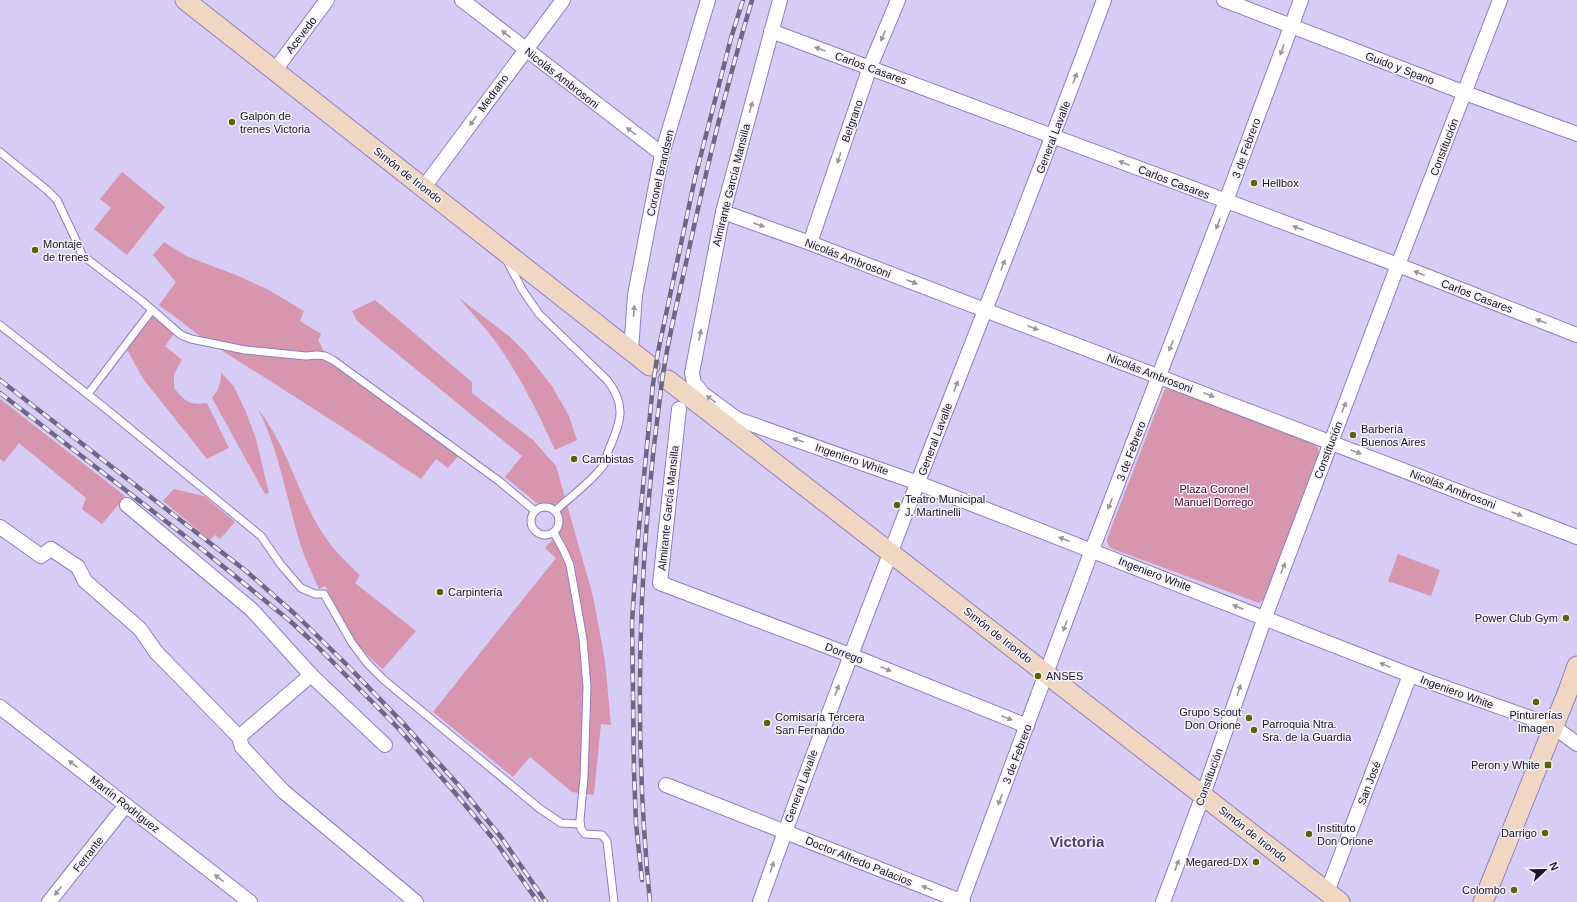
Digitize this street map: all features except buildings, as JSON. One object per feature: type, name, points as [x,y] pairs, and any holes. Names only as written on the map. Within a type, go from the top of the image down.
[{"type":"street","name":"Simón de Iriondo","points":[[185,0],[650,366]]},
{"type":"street","name":"Acevedo","points":[[275,70],[327,0]]},
{"type":"street","name":"Nicolás Ambrosoni","points":[[462,0],[662,154]]},
{"type":"street","name":"Medrano","points":[[424,187],[563,0]]},
{"type":"street","name":"Coronel Brandsen","points":[[631,350],[635,295],[662,154],[708,0]]},
{"type":"street","name":"Almirante García Mansilla","points":[[692,373],[722,212],[780,0]]},
{"type":"street","name":"Belgrano","points":[[810,243],[870,67],[898,0]]},
{"type":"street","name":"General Lavalle","points":[[760,902],[850,655],[1053,136],[1104,0]]},
{"type":"street","name":"Guido y Spano","points":[[1224,0],[1465,93],[1577,134]]},
{"type":"street","name":"3 de Febrero","points":[[962,902],[1092,550],[1160,376],[1301,0]]},
{"type":"street","name":"Constitución","points":[[1163,902],[1203,795],[1265,617],[1330,442],[1500,0]]},
{"type":"street","name":"Carlos Casares","points":[[771,30],[1398,265],[1577,335]]},
{"type":"street","name":"Nicolás Ambrosoni","points":[[722,212],[810,243],[1160,376],[1577,537]]},
{"type":"street","name":"Simón de Iriondo","points":[[692,373],[694,383],[703,394],[734,424],[890,552],[1333,897]]},
{"type":"street","points":[[668,380],[734,424]]},
{"type":"street","name":"Almirante García Mansilla","points":[[660,583],[679,409]]},
{"type":"street","name":"Ingeniero White","points":[[734,424],[918,483],[1265,617],[1410,675],[1553,726],[1577,744]]},
{"type":"street","points":[[127,505],[252,610],[311,675],[385,745]]},
{"type":"street","points":[[0,527],[41,556],[51,550],[78,567],[85,581],[140,629],[156,652],[238,737],[242,747],[283,791],[416,902]]},
{"type":"street","name":"Dorrego","points":[[660,583],[850,655],[1027,726]]},
{"type":"street","points":[[1483,902],[1577,666]]},
{"type":"street","points":[[238,737],[311,675]]},
{"type":"street","name":"San José","points":[[1333,897],[1410,675]]},
{"type":"street","name":"Martín Rodríguez","points":[[0,707],[250,902]]},
{"type":"street","name":"Doctor Alfredo Palacios","points":[[666,785],[962,902]]},
{"type":"street","name":"Ferrante","points":[[49,902],[126,805]]},
{"type":"lane","points":[[0,152],[47,190],[57,200],[82,255],[152,310],[181,335],[191,339],[245,350],[306,356],[325,356],[333,360],[499,481],[535,511]]},
{"type":"lane","points":[[498,245],[523,291],[539,314],[607,380],[620,402],[620,422],[605,463],[599,471],[555,511]]},
{"type":"lane","points":[[88,394],[152,310]]},
{"type":"lane","points":[[0,325],[88,394],[261,536],[281,565],[301,588],[315,594],[324,594],[352,643],[367,663],[384,680],[539,808],[561,823],[580,824]]},
{"type":"lane","points":[[543,507],[552,508],[555,511],[558,515],[559,525],[554,533],[545,536],[540,535],[533,529],[531,519],[535,511],[543,507]]},
{"type":"lane","points":[[554,533],[570,565],[583,639],[587,687],[580,824],[582,831],[585,834],[602,835],[608,841],[614,902]]},
{"type":"green space","points":[[122,172],[165,207],[127,255],[94,229],[111,208],[100,199]]},
{"type":"green space","points":[[164,242],[186,256],[236,275],[267,289],[304,311],[300,321],[321,334],[318,341],[324,352],[461,453],[448,468],[436,459],[421,479],[204,339],[159,305],[176,282],[153,255]]},
{"type":"green space","points":[[459,298],[509,336],[525,352],[552,386],[569,416],[577,440],[555,450],[534,405],[508,360],[489,333]]},
{"type":"green space","points":[[375,300],[472,382],[472,393],[533,440],[556,466],[593,596],[605,661],[611,725],[601,724],[594,795],[572,792],[530,757],[513,777],[433,712],[556,558],[545,548],[560,531],[563,517],[561,512],[554,506],[538,504],[505,477],[522,456],[357,321],[352,311]]},
{"type":"green space","points":[[152,307],[179,327],[165,346],[182,360],[174,374],[174,388],[188,402],[196,404],[207,403],[229,448],[207,459],[144,380],[123,343]]},
{"type":"green space","points":[[221,372],[234,387],[246,412],[256,439],[269,493],[265,494],[212,398],[219,386]]},
{"type":"green space","name":"Plaza Coronel Manuel Dorrego","points":[[1169,387],[1315,445],[1318,448],[1319,455],[1265,598],[1259,603],[1113,549],[1108,544],[1107,539],[1164,391]]},
{"type":"green space","points":[[0,399],[125,496],[102,524],[82,509],[86,498],[19,443],[4,462],[0,459]]},
{"type":"green space","points":[[258,409],[276,437],[318,526],[337,552],[360,575],[355,583],[416,631],[383,669],[371,659],[355,641],[325,586],[319,589],[301,546],[277,457]]},
{"type":"green space","points":[[174,489],[204,496],[235,522],[220,539],[215,535],[210,540],[163,501]]},
{"type":"green space","points":[[1398,554],[1440,570],[1431,596],[1388,581]]},
{"type":"railway","points":[[642,880],[636,824],[632,622],[637,548],[653,384],[658,352],[695,178],[731,38],[743,0]]},
{"type":"railway","points":[[650,902],[641,774],[640,645],[647,517],[653,453],[663,373],[672,325],[716,131],[752,0]]},
{"type":"railway","points":[[0,380],[246,571],[296,615],[403,723],[462,789],[501,837],[546,902]]},
{"type":"railway","points":[[0,393],[203,550],[290,621],[314,643],[398,728],[456,794],[495,841],[538,902]]},
{"type":"place","name":"Galpón de trenes Victoria","points":[[232,122]]},
{"type":"place","name":"Hellbox","points":[[1254,183]]},
{"type":"place","name":"Montaje de trenes","points":[[35,250]]},
{"type":"place","name":"Barbería Buenos Aires","points":[[1353,435]]},
{"type":"place","name":"Cambistas","points":[[574,459]]},
{"type":"place","name":"Teatro Municipal J. Martinelli","points":[[897,505]]},
{"type":"place","name":"Carpintería","points":[[440,592]]},
{"type":"place","name":"Power Club Gym","points":[[1566,618]]},
{"type":"place","name":"ANSES","points":[[1038,676]]},
{"type":"place","name":"Pinturerías Imagen","points":[[1536,702]]},
{"type":"place","name":"Grupo Scout Don Orione","points":[[1249,718]]},
{"type":"place","name":"Comisaría Tercera San Fernando","points":[[767,723]]},
{"type":"place","name":"Parroquia Ntra. Sra. de la Guardia","points":[[1254,730]]},
{"type":"place","name":"Peron y White","points":[[1548,765]]},
{"type":"place","name":"Darrigo","points":[[1545,833]]},
{"type":"place","name":"Instituto Don Orione","points":[[1309,834]]},
{"type":"place","name":"Megared-DX","points":[[1256,862]]},
{"type":"place","name":"Colombo","points":[[1514,890]]},
{"type":"district","name":"Victoria","points":[[1077,841]]}]
